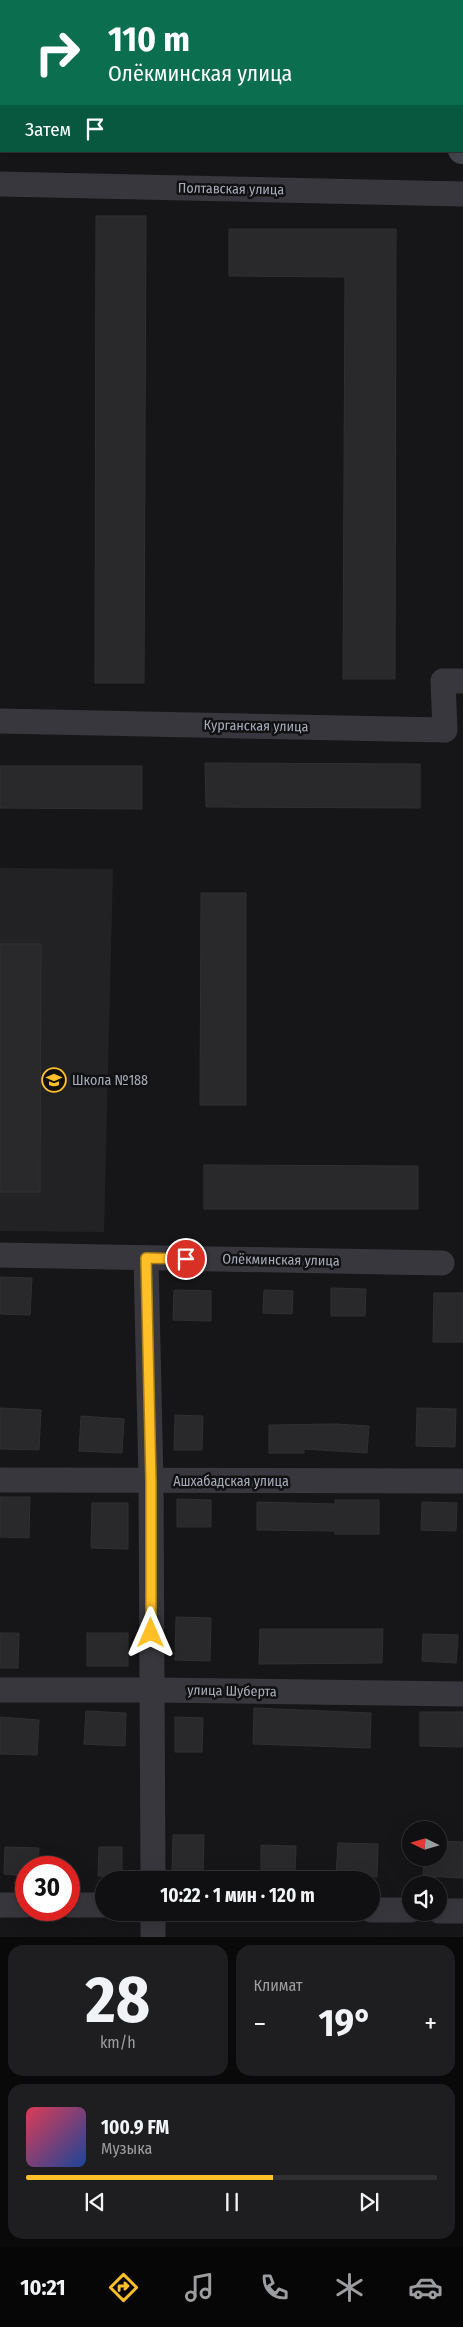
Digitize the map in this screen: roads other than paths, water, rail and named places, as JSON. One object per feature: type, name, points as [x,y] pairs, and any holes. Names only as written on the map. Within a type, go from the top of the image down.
[{"type":"street","name":"Полтавская улица","points":[[0,184],[463,194]]},
{"type":"street","name":"Курганская улица","points":[[0,721],[445,730],[443,681],[463,681]]},
{"type":"street","name":"Олёкминская улица","points":[[0,1255],[442,1264]]},
{"type":"street","points":[[146,1258],[151,1481],[153,1871]]},
{"type":"street","name":"Ашхабадская улица","points":[[0,1480],[463,1481]]},
{"type":"street","name":"улица Шуберта","points":[[0,1690],[463,1694]]},
{"type":"street","points":[[0,1905],[15,1905]]},
{"type":"street","points":[[80,1905],[95,1905]]},
{"type":"street","points":[[380,1910],[402,1910]]},
{"type":"street","points":[[447,1911],[463,1912]]},
{"type":"street","points":[[153,1921],[153,1937]]},
{"type":"place","name":"Школа №188","points":[[54,1080]]}]
